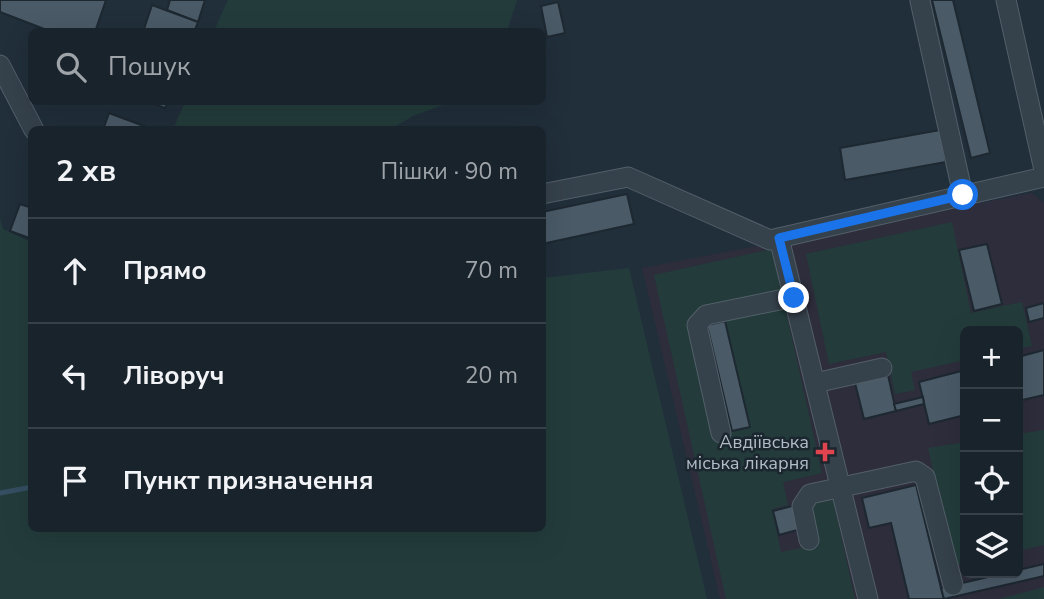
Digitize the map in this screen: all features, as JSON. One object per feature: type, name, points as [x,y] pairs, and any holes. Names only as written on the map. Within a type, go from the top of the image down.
[{"type":"street","points":[[1006,0],[1044,170]]},
{"type":"street","points":[[920,1],[963,195]]},
{"type":"street","points":[[0,65],[32,126]]},
{"type":"street","points":[[546,193],[628,177],[769,240],[1044,177]]},
{"type":"street","points":[[779,238],[868,599]]},
{"type":"street","points":[[721,433],[697,325],[706,315],[794,298]]},
{"type":"street","points":[[815,383],[882,368]]},
{"type":"street","points":[[809,540],[802,506],[810,494],[916,471],[925,477],[955,593]]},
{"type":"shaded area","name":"Авдіївська міська лікарня","points":[[1032,193],[1044,203],[1044,599],[720,599],[642,268]]},
{"type":"green space","points":[[228,0],[517,0],[508,28],[215,28]]},
{"type":"green space","points":[[184,105],[443,105],[413,116],[396,126],[174,126]]},
{"type":"green space","points":[[0,219],[3,229],[28,241],[28,532],[546,532],[546,278],[629,268],[707,599],[0,599]]},
{"type":"green space","points":[[952,222],[971,313],[1022,302],[1032,346],[1023,348],[1023,326],[960,326],[960,361],[911,372],[915,390],[895,394],[886,352],[829,364],[806,254]]},
{"type":"green space","points":[[772,249],[822,473],[783,482],[788,505],[772,509],[781,552],[816,545],[807,505],[833,500],[855,599],[726,599],[654,275]]},
{"type":"green space","points":[[1044,430],[1044,545],[1023,550],[1023,452],[1023,433]]},
{"type":"green space","points":[[960,443],[960,564],[955,565],[928,448]]},
{"type":"green space","points":[[1044,587],[1044,599],[999,599]]},
{"type":"building","points":[[0,0],[106,0],[96,28],[42,28],[0,12]]},
{"type":"building","points":[[170,0],[205,0],[198,22],[167,10]]},
{"type":"building","points":[[932,0],[953,0],[990,153],[971,158]]},
{"type":"building","points":[[558,2],[565,33],[547,37],[541,6]]},
{"type":"building","points":[[152,5],[198,22],[196,28],[144,28]]},
{"type":"building","points":[[109,113],[144,126],[104,126]]},
{"type":"building","points":[[940,130],[946,162],[845,180],[840,148]]},
{"type":"building","points":[[627,194],[634,224],[546,243],[546,211]]},
{"type":"building","points":[[20,204],[28,207],[28,238],[10,231]]},
{"type":"building","points":[[987,244],[1002,304],[974,311],[959,250]]},
{"type":"building","points":[[1044,303],[1044,318],[1029,322],[1026,308]]},
{"type":"building","points":[[725,321],[750,427],[732,431],[707,325]]},
{"type":"building","points":[[1044,350],[1044,395],[1023,400],[1023,356]]},
{"type":"building","points":[[960,371],[960,416],[929,424],[919,382]]},
{"type":"building","points":[[888,375],[896,411],[864,419],[855,383]]},
{"type":"building","points":[[923,397],[924,404],[896,411],[894,404]]},
{"type":"building","points":[[916,485],[944,599],[909,599],[891,523],[869,528],[862,498]]},
{"type":"building","points":[[796,505],[801,529],[779,535],[773,511]]},
{"type":"building","points":[[1044,564],[1044,576],[944,599],[941,588],[984,578],[1023,578],[1023,569]]},
{"type":"waterway","points":[[0,493],[28,488]]},
{"type":"place","name":"Авдіївська міська лікарня","points":[[825,452]]},
{"type":"route","points":[[794,298],[779,238],[963,195]]}]
